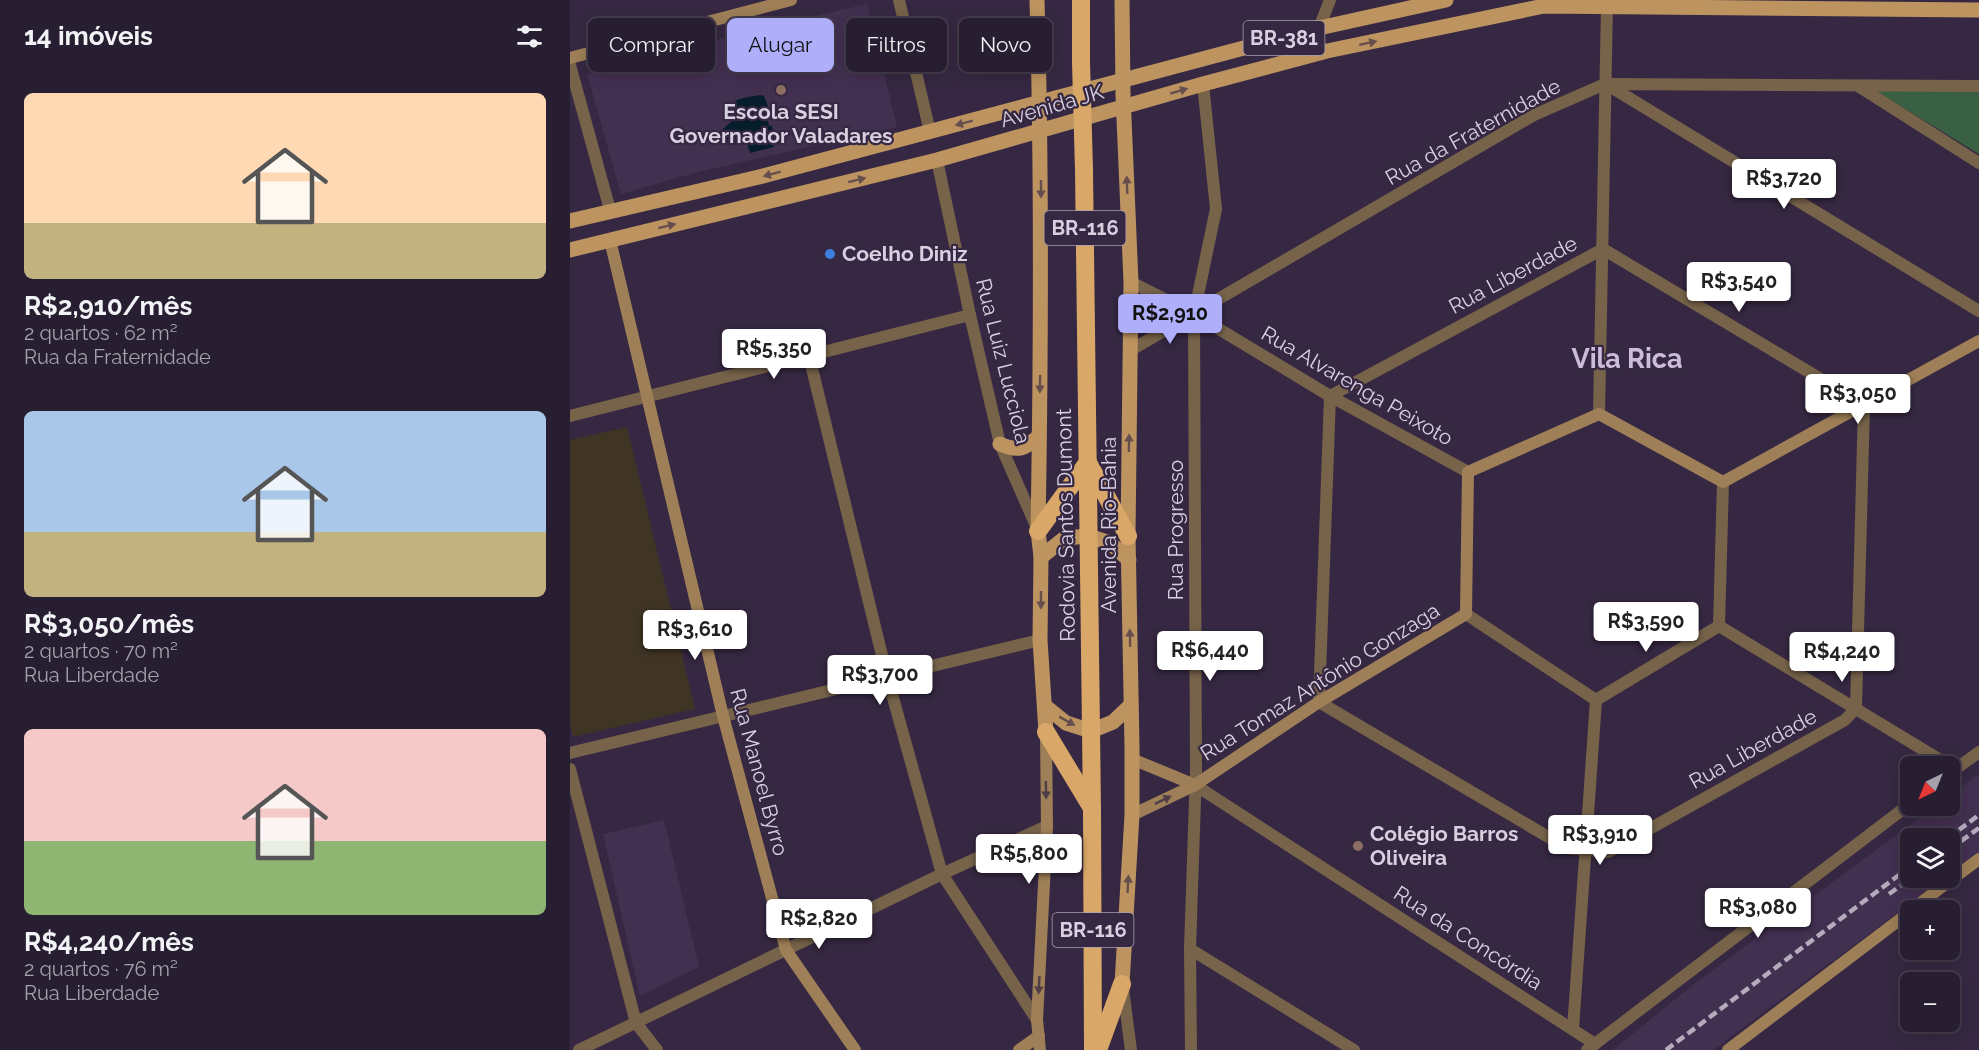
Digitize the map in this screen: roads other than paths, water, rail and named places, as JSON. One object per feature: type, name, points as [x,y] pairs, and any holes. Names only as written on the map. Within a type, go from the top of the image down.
[{"type":"highway","name":"Rodovia Santos Dumont","points":[[1081,0],[1092,810],[1101,1049]]},
{"type":"highway","points":[[1038,531],[1088,462],[1128,536]]},
{"type":"highway","points":[[1046,732],[1092,810]]},
{"type":"highway","points":[[1101,1049],[1122,984]]},
{"type":"main road","points":[[1037,0],[1041,307],[1038,531],[1041,557],[1040,640],[1046,732]]},
{"type":"main road","name":"Avenida Rio-Bahia","points":[[1122,0],[1123,107],[1131,282],[1128,536],[1132,759],[1132,815],[1122,984]]},
{"type":"main road","name":"Avenida JK","points":[[570,221],[759,177],[1319,28],[1446,0]]},
{"type":"main road","name":"Avenida JK","points":[[570,250],[937,160],[1328,51],[1544,6],[1979,10]]},
{"type":"main road","points":[[1000,444],[1011,448],[1022,448],[1039,436]]},
{"type":"main road","points":[[1041,557],[1065,538],[1088,536],[1110,543],[1129,560]]},
{"type":"main road","points":[[1045,706],[1066,723],[1091,731],[1113,722],[1131,705]]},
{"type":"street","points":[[570,58],[791,0]]},
{"type":"street","points":[[899,0],[930,132]]},
{"type":"street","points":[[1319,28],[1330,0]]},
{"type":"street","points":[[1599,414],[1607,6]]},
{"type":"street","points":[[570,65],[610,210]]},
{"type":"street","name":"Rua Progresso","points":[[1191,1050],[1190,949],[1195,785],[1194,314],[1216,209],[1203,84]]},
{"type":"street","points":[[1605,84],[1979,311]]},
{"type":"street","name":"Rua da Fraternidade","points":[[1131,350],[1534,115],[1605,84],[1979,86]]},
{"type":"street","points":[[1857,85],[1979,163]]},
{"type":"street","name":"Rua Luiz Lucciola","points":[[937,160],[1000,444],[1038,531]]},
{"type":"street","name":"Rua Manoel Byrro","points":[[610,240],[723,716],[786,950],[855,1050]]},
{"type":"street","name":"Rua Liberdade","points":[[1330,396],[1603,249],[1864,405]]},
{"type":"street","name":"Rua Alvarenga Peixoto","points":[[1131,282],[1194,314],[1330,396],[1468,472]]},
{"type":"street","points":[[570,416],[970,315]]},
{"type":"street","points":[[1723,482],[1979,341]]},
{"type":"street","points":[[809,356],[887,676],[942,874],[1037,1020]]},
{"type":"street","points":[[1319,702],[1330,396]]},
{"type":"street","points":[[1856,708],[1864,405]]},
{"type":"street","points":[[1596,700],[1466,614],[1468,472],[1599,414]]},
{"type":"street","points":[[1599,414],[1723,482]]},
{"type":"street","points":[[1719,626],[1723,482]]},
{"type":"street","name":"Rua Tomaz Antônio Gonzaga","points":[[1132,815],[1195,785],[1319,702],[1466,614]]},
{"type":"street","points":[[1719,626],[1931,756]]},
{"type":"street","points":[[1596,700],[1719,626]]},
{"type":"street","points":[[570,753],[1040,640]]},
{"type":"street","points":[[1573,1029],[1596,700]]},
{"type":"street","name":"Rua Liberdade","points":[[1319,702],[1567,848],[1608,852],[1845,720],[1856,708]]},
{"type":"street","points":[[1040,1050],[1037,1020],[1047,826],[1046,732]]},
{"type":"street","points":[[1960,764],[1979,752]]},
{"type":"street","name":"Rua da Concórdia","points":[[1132,759],[1195,785],[1573,1029],[1591,1047]]},
{"type":"street","points":[[570,769],[636,1023],[657,1050]]},
{"type":"street","points":[[1591,1047],[1900,811]]},
{"type":"street","points":[[579,1050],[942,874],[1047,826]]},
{"type":"street","points":[[1925,900],[1979,859]]},
{"type":"street","points":[[1728,1050],[1900,919]]},
{"type":"street","points":[[1190,949],[1354,1050]]},
{"type":"street","name":"Avenida Rio-Bahia","points":[[1122,984],[1131,1050]]},
{"type":"street","points":[[1019,1050],[1039,1036]]},
{"type":"water","points":[[760,95],[764,96],[769,109],[766,112],[769,126],[772,126],[775,136],[772,141],[774,147],[750,153],[745,137],[740,134],[739,144],[736,145],[724,141],[720,132],[732,121],[733,103]]},
{"type":"railway","points":[[1960,829],[1979,815]]},
{"type":"railway","points":[[1960,842],[1979,828]]},
{"type":"railway","points":[[1666,1050],[1900,874]]},
{"type":"railway","points":[[1889,894],[1900,886]]},
{"type":"place","name":"Escola SESI Governador Valadares","points":[[781,90]]},
{"type":"place","name":"Coelho Diniz","points":[[830,254]]},
{"type":"place","name":"Colégio Barros Oliveira","points":[[1358,846]]},
{"type":"district","name":"Vila Rica","points":[[1627,359]]}]
